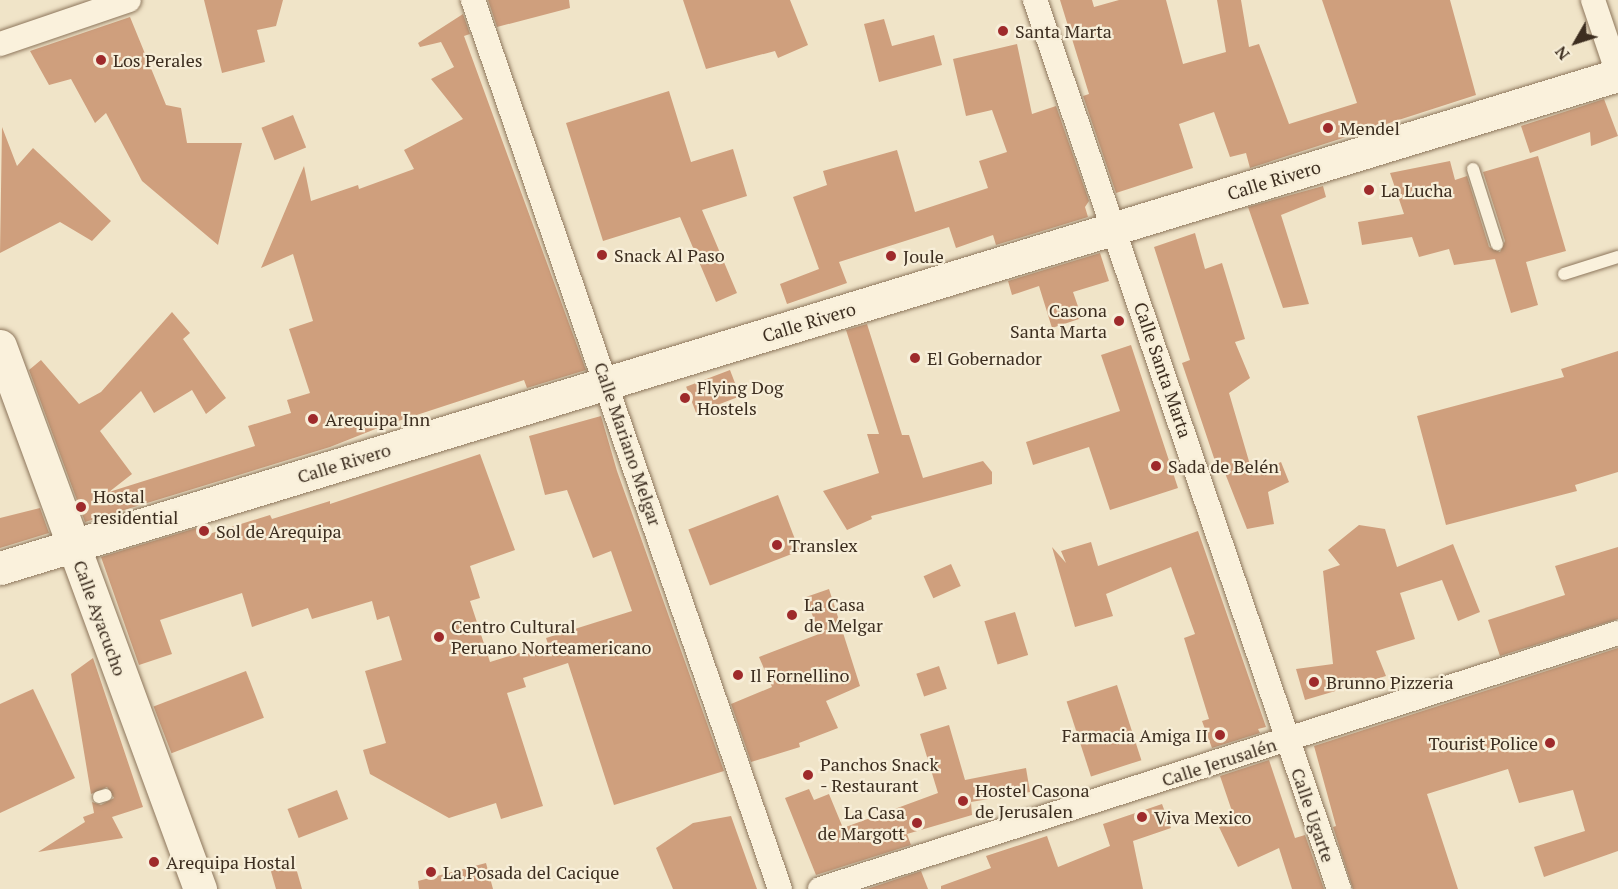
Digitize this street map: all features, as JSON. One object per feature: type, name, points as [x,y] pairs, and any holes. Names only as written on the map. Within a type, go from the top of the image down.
[{"type":"street","points":[[0,44],[129,0]]},
{"type":"street","name":"Calle Mariano Melgar","points":[[473,0],[608,383],[780,889]]},
{"type":"street","name":"Calle Santa Marta","points":[[1035,0],[1115,228],[1288,740]]},
{"type":"street","points":[[1593,0],[1618,74]]},
{"type":"street","name":"Calle Rivero","points":[[0,568],[1115,228],[1460,129],[1618,74]]},
{"type":"street","name":"Calle Ayacucho","points":[[0,346],[74,546],[153,779],[200,889]]},
{"type":"street","name":"Calle Jerusalén","points":[[820,889],[1618,633]]},
{"type":"street","name":"Calle Ugarte","points":[[1288,740],[1339,889]]},
{"type":"lane","points":[[1473,169],[1497,244]]},
{"type":"lane","points":[[1564,274],[1618,257]]},
{"type":"building","points":[[204,0],[283,0],[276,26],[257,30],[265,62],[222,73]]},
{"type":"building","points":[[488,0],[569,0],[570,8],[497,27]]},
{"type":"building","points":[[683,0],[790,0],[808,45],[778,58],[775,51],[706,69]]},
{"type":"building","points":[[1060,0],[1092,0],[1094,7],[1119,0],[1166,0],[1183,64],[1226,52],[1217,0],[1241,0],[1249,47],[1259,44],[1289,124],[1357,103],[1322,0],[1450,0],[1476,95],[1250,168],[1246,153],[1230,157],[1214,112],[1179,124],[1193,168],[1116,193],[1083,96],[1089,94]]},
{"type":"building","points":[[463,14],[470,34],[464,36],[586,370],[527,388],[524,380],[383,426],[330,447],[85,522],[29,370],[41,360],[79,404],[101,392],[172,312],[190,333],[183,339],[226,398],[206,414],[192,390],[154,413],[141,391],[100,431],[132,474],[109,492],[255,446],[248,426],[291,413],[287,400],[310,393],[289,329],[313,321],[293,254],[261,268],[304,166],[311,201],[358,185],[359,189],[414,169],[404,150],[463,119],[431,79],[454,67],[441,42],[420,47],[418,43]]},
{"type":"building","points":[[130,17],[166,105],[181,108],[187,143],[242,143],[218,245],[142,181],[106,113],[95,123],[71,79],[49,85],[30,51]]},
{"type":"building","points":[[884,19],[892,46],[934,35],[942,65],[879,82],[864,24]]},
{"type":"building","points":[[1017,44],[1032,114],[1056,106],[1089,201],[1085,207],[1088,217],[996,245],[993,235],[956,248],[949,227],[839,262],[847,283],[787,304],[780,284],[819,269],[793,197],[827,185],[823,171],[897,150],[915,212],[988,188],[979,161],[1007,152],[992,110],[966,116],[953,59]]},
{"type":"building","points":[[669,91],[691,162],[733,149],[747,196],[702,210],[737,293],[716,302],[680,217],[603,241],[566,123]]},
{"type":"building","points":[[1604,99],[1618,136],[1591,146],[1590,132],[1530,153],[1521,126]]},
{"type":"building","points":[[293,115],[306,147],[275,160],[261,128]]},
{"type":"building","points":[[2,127],[17,166],[33,148],[111,221],[92,241],[60,222],[0,253]]},
{"type":"building","points":[[1538,156],[1566,251],[1526,262],[1538,305],[1511,313],[1495,259],[1454,265],[1449,249],[1419,257],[1412,237],[1362,245],[1358,222],[1404,214],[1390,173],[1450,161],[1455,180],[1467,176],[1489,247],[1500,252],[1505,241],[1483,172]]},
{"type":"building","points":[[1323,186],[1326,197],[1281,215],[1309,304],[1283,308],[1248,207]]},
{"type":"building","points":[[1195,233],[1205,269],[1222,263],[1245,339],[1235,342],[1250,378],[1229,393],[1253,475],[1281,462],[1289,482],[1268,492],[1274,524],[1247,529],[1221,463],[1216,464],[1182,363],[1190,360],[1154,247]]},
{"type":"building","points":[[1100,253],[1109,281],[1073,292],[1082,318],[1052,328],[1039,286],[1012,295],[1008,281]]},
{"type":"building","points":[[867,324],[902,435],[909,435],[923,478],[983,461],[992,472],[992,484],[871,516],[872,519],[847,530],[823,491],[879,473],[867,434],[879,434],[846,330]]},
{"type":"building","points":[[1131,345],[1178,488],[1110,510],[1089,447],[1033,465],[1026,442],[1120,411],[1101,355]]},
{"type":"building","points":[[1618,351],[1618,472],[1575,485],[1577,491],[1446,525],[1417,416],[1564,377],[1561,369]]},
{"type":"building","points":[[730,370],[740,396],[696,413],[686,387]]},
{"type":"building","points":[[601,416],[617,471],[724,771],[614,805],[568,663],[523,678],[526,687],[507,693],[543,806],[501,819],[496,803],[449,818],[370,774],[363,750],[386,743],[365,671],[402,660],[389,616],[377,620],[372,601],[312,619],[308,608],[252,627],[242,593],[160,620],[172,654],[139,665],[101,557],[206,525],[209,534],[270,515],[272,519],[330,501],[330,504],[480,454],[515,550],[470,566],[480,598],[470,601],[490,662],[548,644],[546,638],[632,611],[611,551],[593,558],[567,490],[545,495],[529,436]]},
{"type":"building","name":"Translex","points":[[778,495],[800,551],[710,585],[688,529]]},
{"type":"building","points":[[40,508],[49,533],[0,548],[0,518]]},
{"type":"building","points":[[1359,525],[1385,529],[1397,567],[1453,544],[1480,612],[1458,621],[1442,580],[1400,593],[1415,639],[1376,651],[1386,676],[1305,700],[1296,669],[1333,664],[1323,571],[1340,565],[1328,550]]},
{"type":"building","points":[[1198,531],[1266,727],[1258,729],[1260,733],[1212,748],[1202,721],[1209,719],[1184,638],[1195,634],[1171,567],[1106,594],[1113,616],[1075,627],[1052,547],[1066,563],[1061,551],[1091,542],[1098,566]]},
{"type":"building","points":[[1618,547],[1618,619],[1500,656],[1488,620],[1565,595],[1555,566]]},
{"type":"building","points":[[951,564],[961,586],[933,598],[924,576]]},
{"type":"building","points":[[829,589],[860,686],[826,701],[838,728],[799,743],[800,747],[751,762],[731,704],[772,687],[759,657],[819,634],[806,597]]},
{"type":"building","points":[[1015,612],[1028,655],[998,664],[984,621]]},
{"type":"building","points":[[1618,648],[1618,851],[1544,877],[1534,847],[1585,831],[1573,790],[1519,803],[1508,769],[1427,794],[1458,889],[1353,889],[1333,827],[1336,826],[1314,746]]},
{"type":"building","points":[[93,658],[143,807],[112,817],[123,838],[38,852],[85,822],[83,817],[94,813],[92,802],[101,805],[114,798],[107,787],[91,794],[71,674]]},
{"type":"building","points":[[939,666],[947,689],[924,697],[916,674]]},
{"type":"building","points":[[246,671],[264,718],[171,753],[154,706]]},
{"type":"building","points":[[1117,685],[1141,760],[1091,777],[1067,701]]},
{"type":"building","points":[[33,689],[75,778],[0,813],[0,704]]},
{"type":"building","points":[[949,725],[965,780],[1026,768],[1030,792],[971,802],[972,815],[907,834],[911,845],[816,875],[785,798],[809,789],[814,800],[829,794],[843,828],[938,793],[920,734]]},
{"type":"building","points":[[1269,760],[1295,838],[1305,835],[1324,889],[1292,889],[1279,848],[1238,867],[1219,827],[1235,820],[1220,776]]},
{"type":"building","points":[[337,790],[348,819],[299,838],[288,809]]},
{"type":"building","points":[[1162,804],[1171,828],[1133,841],[1143,889],[941,889],[941,886],[991,868],[986,856],[1047,836],[1058,867],[1110,846],[1103,824]]},
{"type":"building","points":[[731,816],[757,889],[673,889],[656,848],[693,823]]},
{"type":"building","points":[[294,861],[302,889],[276,889],[270,868]]},
{"type":"building","points":[[486,863],[493,889],[419,889],[418,881]]},
{"type":"building","points":[[921,871],[928,889],[867,889]]},
{"type":"place","name":"Santa Marta","points":[[1003,31]]},
{"type":"place","name":"Los Perales","points":[[101,60]]},
{"type":"place","name":"Mendel","points":[[1328,128]]},
{"type":"place","name":"La Lucha","points":[[1369,190]]},
{"type":"place","name":"Snack Al Paso","points":[[602,255]]},
{"type":"place","name":"Joule","points":[[891,256]]},
{"type":"place","name":"Casona Santa Marta","points":[[1119,321]]},
{"type":"place","name":"El Gobernador","points":[[915,358]]},
{"type":"place","name":"Flying Dog Hostels","points":[[685,398]]},
{"type":"place","name":"Arequipa Inn","points":[[313,419]]},
{"type":"place","name":"Sada de Belén","points":[[1156,466]]},
{"type":"place","name":"Hostal residential","points":[[81,507]]},
{"type":"place","name":"Sol de Arequipa","points":[[204,531]]},
{"type":"place","name":"Translex","points":[[777,545]]},
{"type":"place","name":"La Casa de Melgar","points":[[792,615]]},
{"type":"place","name":"Centro Cultural Peruano Norteamericano","points":[[439,637]]},
{"type":"place","name":"Il Fornellino","points":[[738,675]]},
{"type":"place","name":"Brunno Pizzeria","points":[[1314,682]]},
{"type":"place","name":"Farmacia Amiga II","points":[[1220,735]]},
{"type":"place","name":"Tourist Police","points":[[1550,743]]},
{"type":"place","name":"Panchos Snack - Restaurant","points":[[808,775]]},
{"type":"place","name":"Hostel Casona de Jerusalen","points":[[963,801]]},
{"type":"place","name":"Viva Mexico","points":[[1142,817]]},
{"type":"place","name":"La Casa de Margott","points":[[917,823]]},
{"type":"place","name":"Arequipa Hostal","points":[[154,862]]},
{"type":"place","name":"La Posada del Cacique","points":[[431,872]]}]
